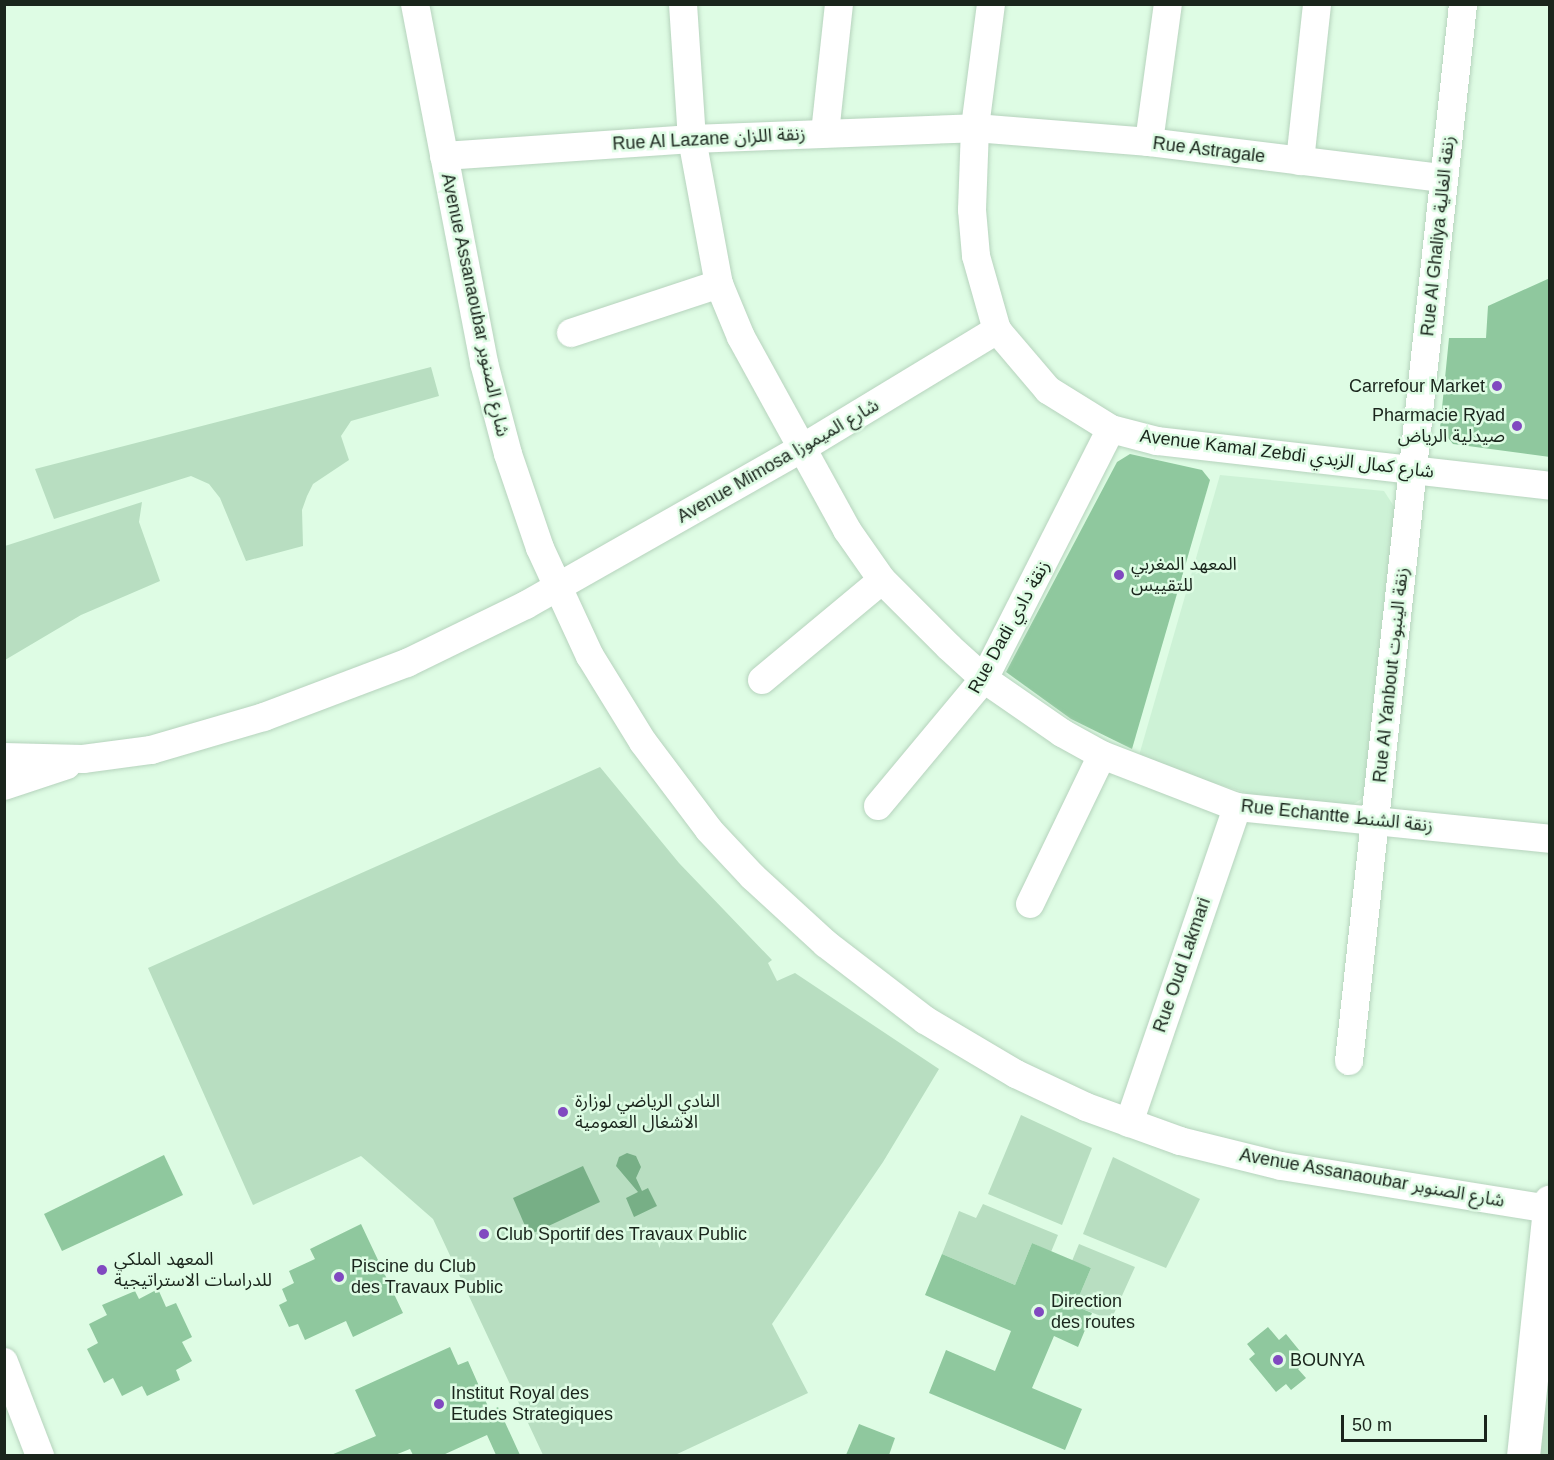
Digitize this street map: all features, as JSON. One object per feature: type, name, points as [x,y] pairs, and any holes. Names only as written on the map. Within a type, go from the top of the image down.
[{"type":"main road","points":[[1523,1455],[1550,1201]]},
{"type":"street","name":"Avenue Assanaoubar شارع الصنوبر","points":[[415,4],[444,156],[505,443],[557,588],[590,656],[654,759],[709,830],[774,898],[876,985],[960,1043],[1050,1091],[1129,1123],[1281,1166],[1549,1209]]},
{"type":"street","name":"Rue Echantte زنقة الشنط","points":[[683,4],[692,139],[719,284],[799,450],[882,580],[984,680],[1102,755],[1237,807],[1374,819],[1550,839]]},
{"type":"street","points":[[825,133],[838,4]]},
{"type":"street","name":"Avenue Kamal Zebdi شارع كمال الزبدي","points":[[991,4],[975,128],[972,210],[976,256],[997,330],[1048,390],[1111,429],[1180,446],[1414,469],[1550,486]]},
{"type":"street","points":[[1149,142],[1168,4]]},
{"type":"street","points":[[1300,161],[1317,4]]},
{"type":"street","name":"Rue Al Ghaliya زنقة الغالية","points":[[1414,469],[1463,4]]},
{"type":"street","name":"Rue Al Lazane زنقة اللزان","points":[[444,156],[692,139],[975,128]]},
{"type":"street","name":"Rue Astragale","points":[[975,128],[1149,142],[1443,178]]},
{"type":"street","points":[[572,333],[719,284]]},
{"type":"street","name":"Avenue Mimosa شارع الميموزا","points":[[83,759],[151,750],[323,697],[471,634],[557,588],[799,450],[997,330]]},
{"type":"street","name":"Rue Dadi زنقة دادي","points":[[878,806],[984,680],[1111,429]]},
{"type":"street","name":"Rue Al Yanbout زنقة الينبوت","points":[[1349,1061],[1414,469]]},
{"type":"street","points":[[762,680],[882,580]]},
{"type":"street","points":[[1030,904],[1102,755]]},
{"type":"street","points":[[4,758],[83,759]]},
{"type":"street","points":[[4,786],[83,759]]},
{"type":"street","name":"Rue Oud Lakmari","points":[[1129,1123],[1237,807]]},
{"type":"street","points":[[4,1362],[40,1455]]},
{"type":"shaded area","points":[[431,367],[439,396],[351,421],[341,436],[349,460],[313,484],[307,496],[302,510],[303,546],[246,561],[220,498],[209,484],[191,476],[54,519],[35,469]]},
{"type":"shaded area","points":[[1220,475],[1384,491],[1397,511],[1369,794],[1344,810],[1282,804],[1138,759]]},
{"type":"shaded area","points":[[142,502],[139,522],[160,581],[81,615],[5,660],[5,546]]},
{"type":"shaded area","name":"النادي الرياضي لوزارة الاشغال العمومية","points":[[600,767],[679,863],[772,960],[768,963],[777,981],[795,973],[939,1069],[883,1162],[772,1324],[808,1393],[675,1455],[543,1455],[433,1219],[361,1156],[253,1205],[148,968]]},
{"type":"shaded area","points":[[1021,1115],[1092,1148],[1062,1225],[988,1194]]},
{"type":"shaded area","points":[[627,1153],[636,1156],[641,1167],[636,1178],[642,1191],[648,1188],[657,1206],[634,1217],[626,1198],[638,1192],[616,1166],[619,1157]]},
{"type":"shaded area","points":[[1113,1157],[1200,1199],[1166,1268],[1083,1234]]},
{"type":"shaded area","points":[[583,1166],[600,1202],[529,1235],[513,1198]]},
{"type":"shaded area","points":[[983,1204],[1058,1235],[1051,1252],[1032,1243],[1015,1285],[942,1254],[959,1211],[976,1218]]},
{"type":"shaded area","points":[[1079,1244],[1135,1267],[1111,1320],[1075,1306],[1091,1268],[1072,1261]]},
{"type":"shaded area","points":[[1549,1353],[1549,1455],[1538,1455]]},
{"type":"building","name":"Carrefour Market","points":[[1550,278],[1550,457],[1453,444],[1440,428],[1449,338],[1486,338],[1488,306]]},
{"type":"building","name":"المعهد المغربي للتقييس","points":[[1130,454],[1202,470],[1210,480],[1132,749],[1071,719],[1006,672],[1117,462]]},
{"type":"building","points":[[164,1155],[183,1195],[62,1251],[44,1214]]},
{"type":"building","name":"Piscine du Club des Travaux Public","points":[[361,1224],[403,1313],[353,1337],[346,1321],[305,1340],[298,1324],[289,1327],[279,1305],[287,1301],[282,1289],[294,1283],[289,1271],[315,1259],[310,1249]]},
{"type":"building","name":"Direction des routes","points":[[1032,1243],[1091,1268],[1075,1306],[1092,1313],[1078,1347],[1054,1336],[1032,1388],[1082,1409],[1065,1450],[929,1393],[946,1350],[995,1371],[1011,1331],[925,1295],[942,1254],[1015,1285]]},
{"type":"building","points":[[158,1289],[166,1307],[176,1303],[192,1337],[182,1342],[192,1361],[176,1370],[180,1380],[147,1396],[142,1386],[122,1396],[113,1378],[104,1383],[87,1349],[98,1343],[89,1324],[107,1315],[102,1305],[135,1291],[139,1299]]},
{"type":"building","name":"BOUNYA","points":[[1268,1327],[1279,1340],[1286,1334],[1308,1361],[1298,1369],[1306,1378],[1291,1390],[1286,1384],[1276,1392],[1249,1359],[1255,1354],[1247,1344]]},
{"type":"building","name":"Institut Royal des Etudes Strategiques","points":[[450,1347],[458,1365],[468,1361],[490,1411],[498,1407],[520,1455],[496,1455],[487,1435],[443,1455],[413,1455],[410,1449],[395,1455],[331,1455],[376,1436],[355,1390]]},
{"type":"building","points":[[859,1424],[895,1438],[889,1455],[846,1455]]},
{"type":"place","name":"Carrefour Market","points":[[1497,386]]},
{"type":"place","name":"Pharmacie Ryad صيدلية الرياض","points":[[1517,426]]},
{"type":"place","name":"المعهد المغربي للتقييس","points":[[1119,575]]},
{"type":"place","name":"النادي الرياضي لوزارة الاشغال العمومية","points":[[563,1112]]},
{"type":"place","name":"Club Sportif des Travaux Public","points":[[484,1234]]},
{"type":"place","name":"المعهد الملكي للدراسات الاستراتيجية","points":[[102,1270]]},
{"type":"place","name":"Piscine du Club des Travaux Public","points":[[339,1277]]},
{"type":"place","name":"Direction des routes","points":[[1039,1312]]},
{"type":"place","name":"BOUNYA","points":[[1278,1360]]},
{"type":"place","name":"Institut Royal des Etudes Strategiques","points":[[439,1404]]}]
